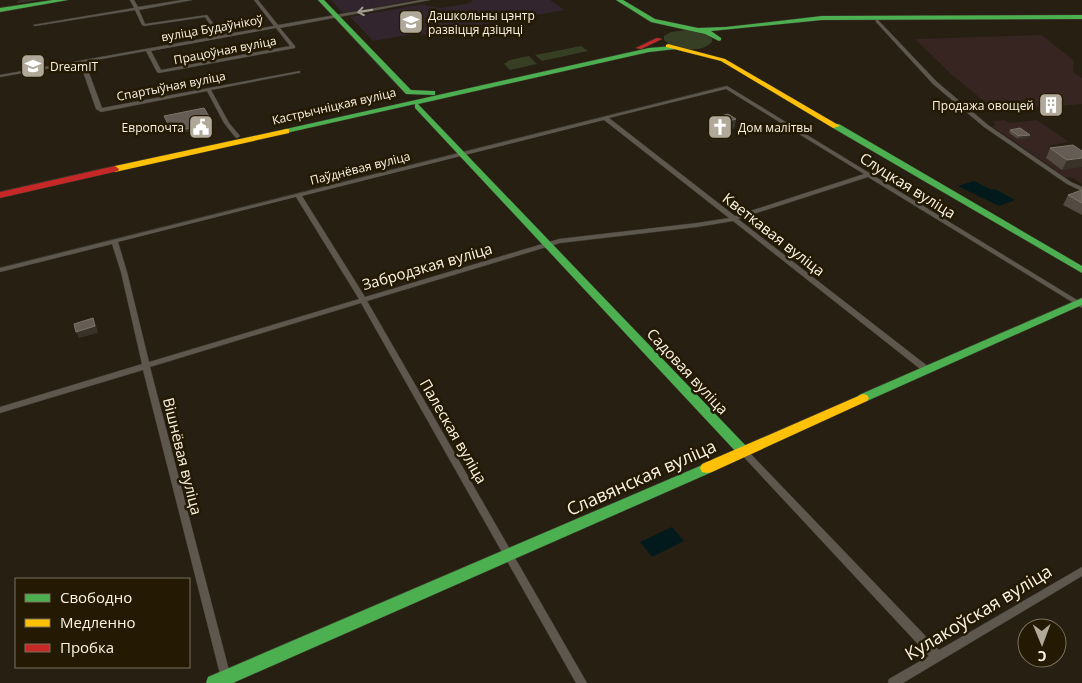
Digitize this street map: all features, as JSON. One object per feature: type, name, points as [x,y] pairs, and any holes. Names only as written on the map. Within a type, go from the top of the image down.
[{"type":"main road","points":[[0,10],[65,0]]},
{"type":"main road","points":[[320,0],[409,92],[422,94],[437,92]]},
{"type":"main road","points":[[619,0],[653,21],[660,28],[660,37],[666,45],[723,60],[1077,262],[1082,270]]},
{"type":"main road","points":[[653,21],[692,29],[726,29],[822,18],[1082,19]]},
{"type":"main road","points":[[687,50],[708,48],[726,35],[792,25],[878,21],[1082,19]]},
{"type":"main road","name":"Кастрычніцкая вуліца","points":[[0,188],[644,47],[674,29],[692,29]]},
{"type":"main road","points":[[692,29],[718,42],[723,60]]},
{"type":"main road","name":"Кастрычніцкая вуліца","points":[[0,195],[404,104],[422,103],[649,50],[674,48]]},
{"type":"main road","points":[[387,104],[404,97],[401,85]]},
{"type":"main road","name":"Садовая вуліца","points":[[422,103],[463,154],[743,451]]},
{"type":"main road","name":"Славянская вуліца","points":[[214,683],[1080,304]]},
{"type":"street","points":[[132,0],[144,26],[207,16],[221,37]]},
{"type":"street","points":[[35,25],[190,0]]},
{"type":"street","points":[[256,0],[278,27]]},
{"type":"street","name":"вуліца Будаўнікоў","points":[[0,76],[428,0]]},
{"type":"street","points":[[878,21],[929,76],[986,126],[1082,189]]},
{"type":"street","name":"Працоўная вуліца","points":[[148,50],[159,72],[293,47],[278,27]]},
{"type":"street","name":"Спартыўная вуліца","points":[[82,61],[99,109],[101,110],[298,72]]},
{"type":"street","name":"Паўднёвая вуліца","points":[[0,270],[726,87]]},
{"type":"street","name":"Слуцкая вуліца","points":[[726,87],[1080,304]]},
{"type":"street","points":[[208,89],[227,123],[237,136]]},
{"type":"street","name":"Кветкавая вуліца","points":[[605,118],[928,370]]},
{"type":"street","name":"Забродзкая вуліца","points":[[0,410],[558,241],[733,219],[867,175]]},
{"type":"street","name":"Палеская вуліца","points":[[298,195],[363,300],[510,554],[582,683]]},
{"type":"street","name":"Вішнёвая вуліца","points":[[114,241],[124,272],[146,367],[226,678]]},
{"type":"street","name":"Садовая вуліца","points":[[743,451],[937,656]]},
{"type":"street","name":"Кулакоўская вуліца","points":[[893,683],[1082,571]]},
{"type":"shaded area","points":[[331,0],[414,0],[343,13]]},
{"type":"shaded area","points":[[473,0],[550,0],[565,10],[422,35],[419,33],[373,41],[350,17],[424,4],[441,8],[470,3]]},
{"type":"shaded area","points":[[1042,35],[1074,61],[1073,72],[1082,78],[1082,104],[996,111],[952,75],[915,39]]},
{"type":"shaded area","points":[[1005,120],[1009,123],[1037,120],[1069,142],[1047,146],[1067,147],[1082,157],[1082,184],[1073,178],[1065,177],[992,126],[996,125],[992,121]]},
{"type":"green space","points":[[686,30],[705,34],[712,39],[712,42],[701,48],[688,49],[675,46],[664,40],[664,36],[671,32]]},
{"type":"green space","points":[[581,46],[588,51],[542,61],[535,55]]},
{"type":"green space","points":[[529,56],[537,64],[510,70],[504,64],[510,60]]},
{"type":"water","points":[[974,181],[992,190],[995,189],[1015,200],[999,206],[958,186]]},
{"type":"water","points":[[672,527],[684,541],[652,557],[640,542]]},
{"type":"building","points":[[204,108],[213,123],[172,132],[164,116]]},
{"type":"building","points":[[728,114],[736,119],[719,124],[711,119]]},
{"type":"building","points":[[1020,128],[1030,135],[1019,136],[1010,130]]},
{"type":"building","points":[[1073,145],[1082,151],[1082,158],[1067,160],[1050,148]]},
{"type":"building","points":[[1082,190],[1082,203],[1068,195]]},
{"type":"building","points":[[93,318],[95,326],[76,332],[74,324]]},
{"type":"traffic: fast","points":[[0,10],[65,0]]},
{"type":"traffic: fast","points":[[321,0],[409,92],[432,93]]},
{"type":"traffic: fast","points":[[619,0],[653,21],[707,32],[719,39]]},
{"type":"traffic: fast","points":[[698,30],[726,29],[822,18],[1082,17]]},
{"type":"traffic: fast","points":[[286,131],[649,50],[674,48]]},
{"type":"traffic: fast","points":[[418,106],[743,451]]},
{"type":"traffic: fast","points":[[836,126],[1082,270]]},
{"type":"traffic: fast","points":[[863,398],[1082,301]]},
{"type":"traffic: fast","points":[[214,683],[707,468]]},
{"type":"traffic: slow","points":[[668,46],[723,60],[836,126]]},
{"type":"traffic: slow","points":[[115,169],[286,131]]},
{"type":"traffic: slow","points":[[707,468],[863,398]]},
{"type":"traffic: jam","points":[[639,48],[659,39]]},
{"type":"traffic: jam","points":[[0,195],[115,169]]},
{"type":"place","name":"Дашкольны цэнтр развіцця дзіцяці","points":[[411,22]]},
{"type":"place","name":"DreamIT","points":[[33,66]]},
{"type":"place","name":"Продажа овощей","points":[[1051,105]]},
{"type":"place","name":"Европочта","points":[[201,127]]},
{"type":"place","name":"Дом малітвы","points":[[720,127]]}]
